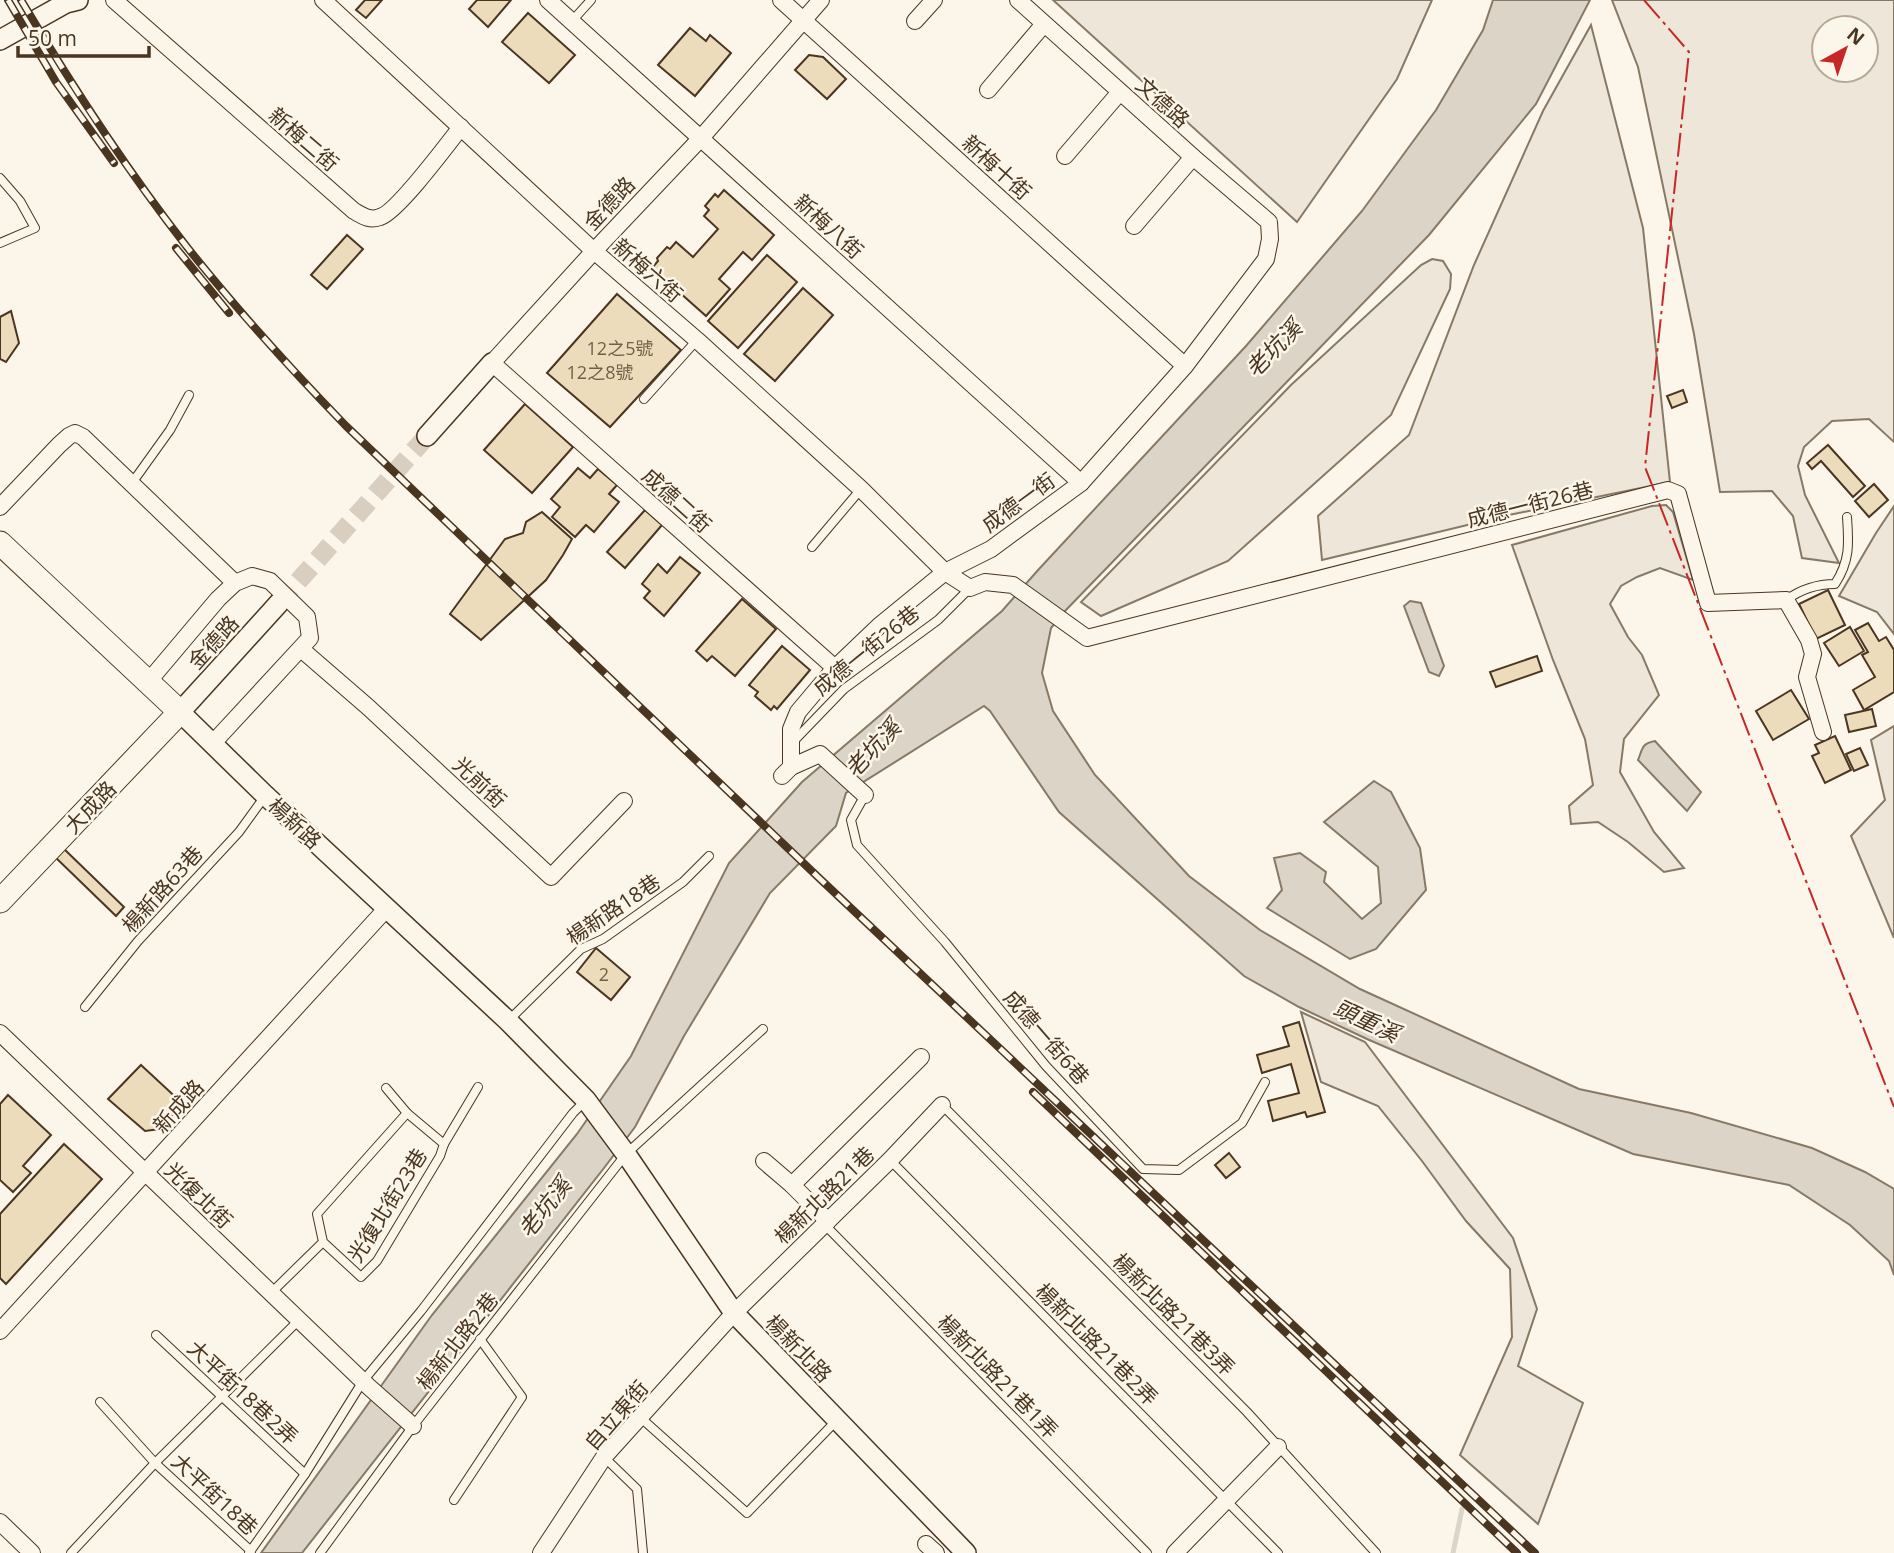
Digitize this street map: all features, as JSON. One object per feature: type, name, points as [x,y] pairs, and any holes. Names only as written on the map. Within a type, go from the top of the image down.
[{"type":"main road","name":"楊新路","points":[[0,543],[180,712]]},
{"type":"main road","name":"大成路","points":[[0,901],[180,712]]},
{"type":"street","points":[[0,40],[66,3],[78,0]]},
{"type":"street","name":"新梅二街","points":[[114,0],[354,211],[370,219],[382,217],[398,204],[461,127]]},
{"type":"street","name":"新梅六街","points":[[323,0],[594,251],[698,340],[861,489],[945,572]]},
{"type":"street","name":"新梅八街","points":[[548,0],[1081,483]]},
{"type":"street","name":"新梅十街","points":[[781,0],[1185,366]]},
{"type":"street","name":"金德路","points":[[428,436],[594,251],[701,138],[821,0]]},
{"type":"street","points":[[915,21],[934,0]]},
{"type":"street","name":"文德路","points":[[1018,0],[1269,222],[1270,239]]},
{"type":"street","points":[[988,90],[1044,24]]},
{"type":"street","points":[[1065,156],[1120,92]]},
{"type":"street","points":[[1134,226],[1193,157]]},
{"type":"street","name":"成德一街","points":[[865,795],[820,754],[787,772],[791,729],[798,712],[835,668],[879,626],[945,572],[991,549],[1081,483],[1185,366],[1266,259],[1270,239]]},
{"type":"street","name":"成德二街","points":[[492,363],[835,668]]},
{"type":"street","points":[[0,507],[59,445],[75,433],[83,437],[235,583]]},
{"type":"street","name":"成德一街26巷","points":[[970,589],[985,583],[1013,585],[1087,638],[1668,490],[1678,494],[1708,603],[1786,600]]},
{"type":"street","points":[[945,572],[970,589]]},
{"type":"street","points":[[148,682],[218,599],[235,583],[252,576],[270,581],[307,617],[310,638],[213,743]]},
{"type":"street","points":[[1786,600],[1809,640],[1813,654],[1807,677],[1823,732]]},
{"type":"street","name":"金德路","points":[[180,712],[279,603]]},
{"type":"street","name":"光前街","points":[[301,649],[368,706],[551,877],[624,802]]},
{"type":"street","name":"楊新路","points":[[180,712],[265,795],[508,1021],[588,1102]]},
{"type":"street","name":"新成路","points":[[0,1331],[387,908]]},
{"type":"street","name":"光復北街","points":[[0,1033],[409,1423]]},
{"type":"street","points":[[792,1185],[921,1057]]},
{"type":"street","name":"楊新北路","points":[[588,1102],[734,1313],[966,1553]]},
{"type":"street","name":"楊新北路21巷","points":[[734,1313],[890,1160],[942,1105]]},
{"type":"street","points":[[764,1161],[792,1185],[826,1222]]},
{"type":"street","name":"自立東街","points":[[541,1553],[604,1457],[734,1313]]},
{"type":"street","points":[[1175,1553],[1278,1447]]},
{"type":"street","points":[[0,1522],[32,1553]]},
{"type":"lane","points":[[572,21],[590,0]]},
{"type":"lane","points":[[0,178],[20,201],[34,228],[0,243]]},
{"type":"lane","points":[[644,399],[698,340]]},
{"type":"lane","points":[[132,483],[170,430],[189,395]]},
{"type":"lane","points":[[812,547],[861,489]]},
{"type":"lane","points":[[1786,600],[1807,589],[1835,584],[1844,571],[1849,547],[1847,517]]},
{"type":"lane","name":"成德一街26巷","points":[[789,746],[844,689],[937,620],[970,589]]},
{"type":"lane","name":"楊新路63巷","points":[[85,1007],[138,941],[239,832],[265,795]]},
{"type":"lane","name":"成德一街6巷","points":[[865,795],[851,820],[857,845],[945,942],[1046,1066],[1143,1169],[1179,1170],[1242,1123],[1265,1082]]},
{"type":"lane","name":"楊新路18巷","points":[[508,1021],[581,949],[603,939],[683,883],[709,856]]},
{"type":"lane","name":"楊新北路2巷","points":[[320,1553],[409,1423],[480,1339],[626,1154],[763,1029]]},
{"type":"lane","points":[[444,1144],[478,1087]]},
{"type":"lane","points":[[387,1088],[407,1113]]},
{"type":"lane","points":[[250,1552],[366,1384],[573,1113],[588,1102]]},
{"type":"lane","name":"楊新北路21巷3弄","points":[[942,1105],[1247,1412],[1376,1553]]},
{"type":"lane","name":"光復北街23巷","points":[[407,1113],[444,1144],[440,1156],[377,1261],[361,1277],[323,1242],[317,1214],[407,1113]]},
{"type":"lane","name":"楊新北路21巷2弄","points":[[890,1160],[1278,1553]]},
{"type":"lane","name":"楊新北路21巷1弄","points":[[826,1222],[1147,1553]]},
{"type":"lane","name":"光復北街23巷","points":[[271,1293],[323,1242]]},
{"type":"lane","name":"大平街18巷","points":[[71,1553],[155,1463],[299,1320]]},
{"type":"lane","name":"大平街18巷2弄","points":[[156,1335],[305,1474]]},
{"type":"lane","points":[[454,1500],[522,1397],[480,1339]]},
{"type":"lane","name":"大平街18巷","points":[[100,1402],[155,1463],[250,1552]]},
{"type":"lane","points":[[641,1418],[747,1514],[837,1420]]},
{"type":"lane","points":[[604,1457],[638,1489],[643,1553]]},
{"type":"shaded area","points":[[1053,0],[1432,0],[1397,79],[1297,222]]},
{"type":"shaded area","points":[[1612,0],[1894,0],[1894,442],[1869,419],[1832,421],[1804,447],[1798,466],[1805,495],[1839,563],[1802,558],[1793,516],[1772,491],[1720,492],[1694,334],[1638,67]]},
{"type":"shaded area","points":[[1591,25],[1643,228],[1670,482],[1509,515],[1322,560],[1318,516],[1409,435],[1474,265],[1543,111]]},
{"type":"shaded area","points":[[1432,259],[1443,261],[1451,274],[1450,289],[1391,415],[1228,561],[1101,616],[1081,602],[1291,385],[1421,265]]},
{"type":"shaded area","points":[[1666,505],[1673,512],[1693,580],[1660,568],[1621,586],[1610,604],[1628,637],[1642,655],[1659,695],[1624,739],[1620,772],[1654,832],[1684,868],[1664,872],[1628,842],[1598,822],[1571,824],[1569,806],[1593,785],[1585,739],[1553,660],[1512,545],[1652,506]]},
{"type":"shaded area","points":[[1894,506],[1894,634],[1877,612],[1839,596]]},
{"type":"shaded area","points":[[1894,726],[1894,938],[1851,836],[1885,800],[1871,740]]},
{"type":"shaded area","points":[[1301,1012],[1365,1042],[1513,1238],[1537,1309],[1518,1366],[1583,1403],[1538,1524],[1460,1455],[1512,1337],[1510,1269],[1466,1221],[1378,1106],[1321,1082]]},
{"type":"water","points":[[1493,0],[1590,0],[1536,104],[1429,235],[1051,628],[1042,673],[1053,711],[1095,775],[1189,876],[1260,930],[1360,989],[1579,1089],[1691,1113],[1812,1148],[1865,1172],[1894,1189],[1894,1275],[1889,1261],[1850,1225],[1789,1185],[1633,1154],[1367,1039],[1299,1007],[1244,976],[1059,812],[984,706],[846,793],[836,826],[770,893],[684,1036],[635,1127],[604,1168],[302,1553],[261,1553],[432,1315],[577,1134],[631,1056],[729,863],[802,782],[1002,611],[1246,346],[1362,211],[1436,110],[1483,30]]},
{"type":"water","points":[[1410,601],[1421,603],[1444,666],[1439,676],[1429,672],[1404,606]]},
{"type":"water","points":[[1655,741],[1701,792],[1687,811],[1638,760],[1645,745]]},
{"type":"water","points":[[1374,781],[1391,792],[1420,848],[1426,890],[1376,949],[1350,959],[1267,908],[1282,890],[1274,858],[1300,853],[1326,872],[1324,882],[1362,919],[1381,903],[1378,867],[1324,822]]},
{"type":"building","points":[[365,0],[382,0],[366,18],[356,10]]},
{"type":"building","points":[[477,0],[511,0],[488,27],[469,9]]},
{"type":"building","points":[[528,13],[575,55],[549,83],[502,42]]},
{"type":"building","points":[[690,28],[706,41],[710,35],[731,53],[695,96],[658,65]]},
{"type":"building","points":[[809,55],[823,57],[846,79],[827,99],[795,70]]},
{"type":"building","points":[[724,190],[774,235],[752,260],[743,252],[719,279],[730,289],[706,316],[652,268],[667,247],[670,249],[676,242],[693,257],[718,229],[704,216],[709,210],[705,206],[715,194],[718,197]]},
{"type":"building","points":[[347,235],[363,249],[327,289],[311,275]]},
{"type":"building","points":[[767,255],[797,282],[738,348],[708,321]]},
{"type":"building","points":[[803,288],[833,315],[775,381],[744,354]]},
{"type":"building","points":[[617,294],[681,350],[610,427],[547,373]]},
{"type":"building","points":[[11,311],[19,343],[6,362],[0,359],[0,317]]},
{"type":"building","points":[[1683,390],[1687,402],[1672,408],[1667,396]]},
{"type":"building","points":[[525,404],[573,447],[532,493],[484,450]]},
{"type":"building","points":[[1828,445],[1865,486],[1853,497],[1821,461],[1812,469],[1807,463]]},
{"type":"building","points":[[578,468],[590,478],[598,469],[617,485],[609,494],[619,502],[594,532],[586,525],[575,537],[552,517],[560,507],[551,499]]},
{"type":"building","points":[[1874,484],[1888,500],[1869,517],[1855,501]]},
{"type":"building","points":[[645,510],[662,525],[625,568],[607,552]]},
{"type":"building","points":[[542,512],[572,539],[546,580],[481,640],[450,614],[505,539],[523,533],[526,522]]},
{"type":"building","points":[[680,557],[700,573],[664,616],[644,598],[650,591],[642,584],[658,564],[667,573]]},
{"type":"building","points":[[1828,590],[1845,625],[1816,639],[1799,604]]},
{"type":"building","points":[[742,599],[776,629],[735,676],[712,656],[707,661],[696,651]]},
{"type":"building","points":[[1868,623],[1879,641],[1886,637],[1894,650],[1894,692],[1864,710],[1853,690],[1875,677],[1862,655],[1868,652],[1855,630]]},
{"type":"building","points":[[1850,627],[1864,651],[1839,666],[1824,643]]},
{"type":"building","points":[[782,646],[810,670],[777,709],[774,706],[771,710],[755,696],[758,692],[749,685]]},
{"type":"building","points":[[1537,656],[1542,671],[1496,687],[1490,672]]},
{"type":"building","points":[[1791,690],[1809,719],[1773,740],[1756,711]]},
{"type":"building","points":[[1872,709],[1876,726],[1849,732],[1845,715]]},
{"type":"building","points":[[1835,736],[1851,770],[1825,783],[1812,756],[1819,753],[1815,745]]},
{"type":"building","points":[[1860,748],[1868,765],[1854,771],[1846,754]]},
{"type":"building","points":[[62,847],[124,907],[116,916],[54,856]]},
{"type":"building","points":[[596,948],[630,977],[611,1000],[577,972]]},
{"type":"building","points":[[1299,1022],[1325,1112],[1307,1117],[1305,1112],[1273,1121],[1268,1101],[1299,1093],[1291,1064],[1262,1073],[1257,1055],[1289,1046],[1283,1027]]},
{"type":"building","points":[[141,1065],[182,1103],[160,1129],[145,1131],[108,1099]]},
{"type":"building","points":[[8,1095],[51,1135],[23,1166],[31,1173],[13,1192],[0,1180],[0,1104]]},
{"type":"building","points":[[64,1144],[102,1179],[6,1284],[0,1278],[0,1214]]},
{"type":"building","points":[[1229,1153],[1240,1167],[1226,1178],[1215,1165]]},
{"type":"waterway","points":[[1453,1553],[1462,1509]]},
{"type":"tunnel","points":[[279,603],[427,436]]},
{"type":"railway","points":[[8,0],[56,82],[114,163]]},
{"type":"railway","points":[[21,0],[100,127],[164,218],[245,316],[346,426],[818,877],[1535,1553]]},
{"type":"railway","points":[[176,248],[229,313]]},
{"type":"railway","points":[[1033,1092],[1517,1553]]},
{"type":"power","points":[[1644,0],[1689,52],[1645,467],[1894,1107]]},
{"type":"water label","name":"老坑溪","points":[[1273,348]]},
{"type":"water label","name":"老坑溪","points":[[872,748]]},
{"type":"water label","name":"頭重溪","points":[[1367,1020]]},
{"type":"water label","name":"老坑溪","points":[[544,1207]]}]
